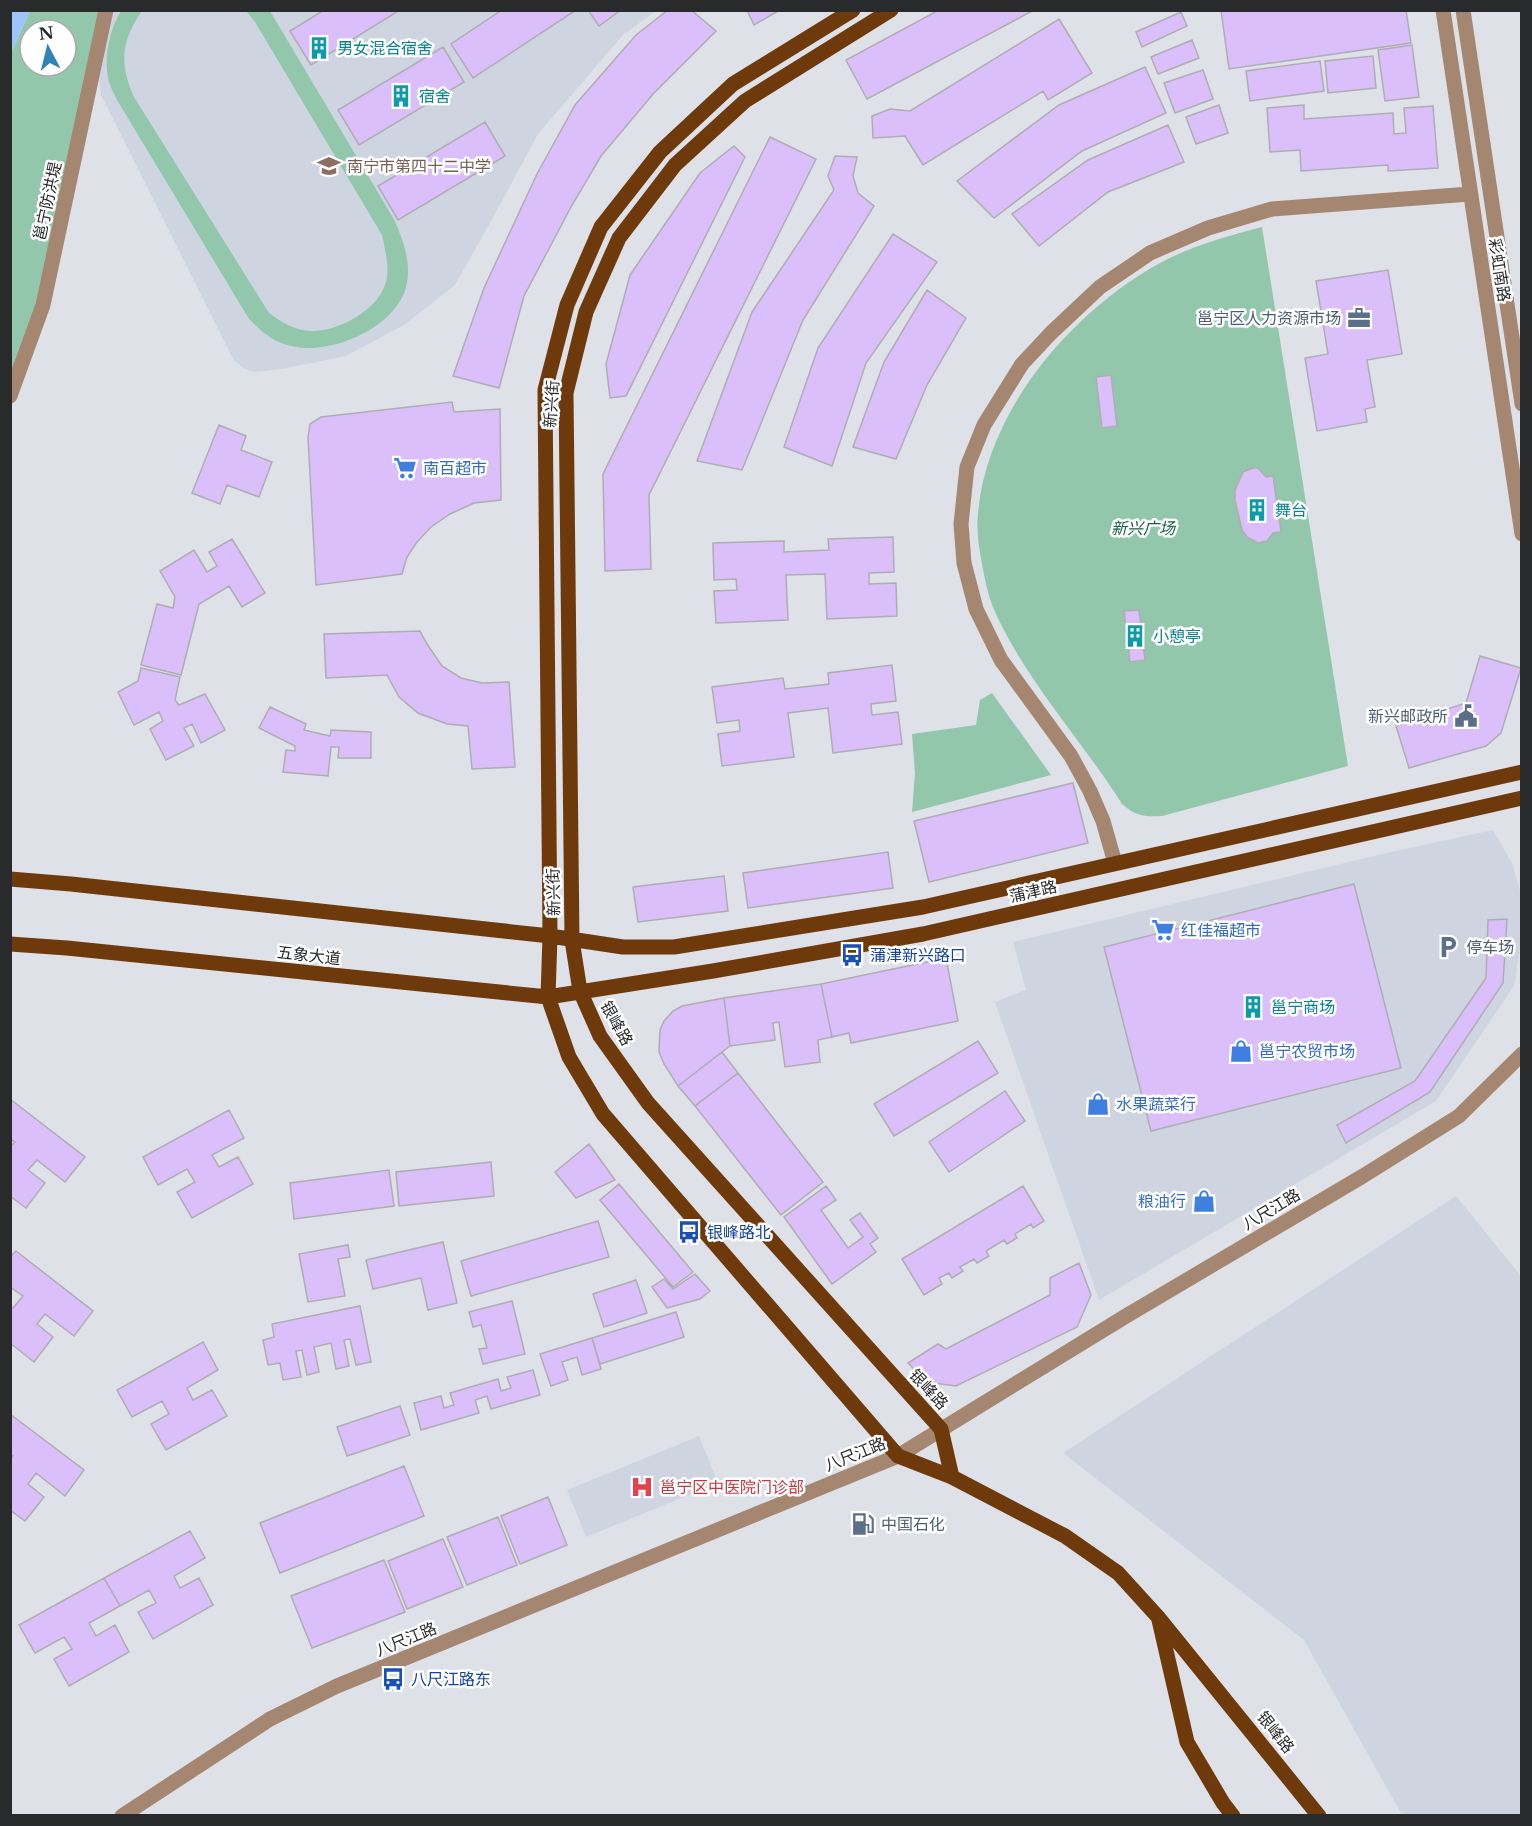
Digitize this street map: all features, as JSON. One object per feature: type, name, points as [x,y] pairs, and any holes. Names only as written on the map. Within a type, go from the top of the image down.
[{"type":"main road","name":"新兴街","points":[[548,997],[550,936],[545,390],[567,305],[601,227],[660,152],[733,84],[853,10]]},
{"type":"main road","name":"新兴街","points":[[572,940],[566,393],[586,312],[619,238],[675,165],[745,101],[891,10]]},
{"type":"main road","name":"蒲津路","points":[[550,936],[624,947],[674,947],[923,907],[1521,772]]},
{"type":"main road","name":"蒲津路","points":[[548,997],[631,985],[923,934],[1521,798]]},
{"type":"main road","points":[[10,879],[550,936]]},
{"type":"main road","name":"银峰路","points":[[572,940],[580,991],[600,1036],[648,1103],[941,1429],[952,1477],[1065,1536],[1118,1573],[1158,1617],[1318,1815]]},
{"type":"main road","name":"五象大道","points":[[10,944],[548,997]]},
{"type":"main road","points":[[548,997],[568,1057],[603,1114],[898,1456],[952,1477]]},
{"type":"main road","points":[[1158,1617],[1187,1742],[1222,1803],[1233,1815]]},
{"type":"street","name":"邕宁防洪堤","points":[[10,396],[43,305],[106,10]]},
{"type":"street","name":"彩虹南路","points":[[1443,10],[1521,534]]},
{"type":"street","name":"彩虹南路","points":[[1463,10],[1521,404]]},
{"type":"street","points":[[1115,863],[1103,821],[1071,756],[1001,660],[976,609],[964,563],[961,524],[967,466],[984,425],[1022,364],[1044,340],[1101,287],[1150,253],[1208,228],[1272,209],[1470,194]]},
{"type":"street","name":"八尺江路","points":[[122,1815],[270,1719],[338,1686],[898,1456],[1459,1116],[1521,1054]]},
{"type":"shaded area","name":"南宁市第四十二中学","points":[[113,11],[656,11],[623,35],[538,134],[455,285],[404,325],[346,356],[255,372],[243,368],[233,359],[101,95],[98,77]]},
{"type":"shaded area","name":"邕宁农贸市场","points":[[1493,830],[1512,863],[1521,894],[1521,942],[1514,986],[1436,1101],[1099,1300],[995,1002],[1026,990],[1013,942]]},
{"type":"shaded area","points":[[1456,1196],[1521,1276],[1521,1815],[1402,1815],[1304,1640],[1063,1453]]},
{"type":"shaded area","name":"邕宁区中医院门诊部","points":[[699,1436],[718,1483],[586,1537],[567,1490]]},
{"type":"green space","points":[[30,11],[106,11],[43,305],[11,396],[11,53],[18,38],[18,78],[78,78],[78,18],[27,18]]},
{"type":"green space","points":[[121,11],[142,11],[130,32],[125,52],[126,73],[134,97],[269,313],[295,328],[306,331],[323,330],[346,323],[375,301],[386,282],[386,253],[382,235],[255,22],[246,11],[270,11],[395,221],[401,236],[406,251],[407,283],[401,299],[391,313],[377,325],[343,342],[325,347],[307,348],[278,342],[249,319],[117,100],[109,82],[108,45]]},
{"type":"green space","name":"新兴广场","points":[[1262,227],[1348,766],[1162,816],[1140,815],[1122,804],[1038,686],[1008,638],[995,612],[986,582],[978,533],[978,514],[985,476],[997,438],[1016,402],[1039,368],[1066,336],[1096,308],[1127,283],[1172,257],[1210,242]]},
{"type":"green space","points":[[992,693],[1051,775],[912,812],[915,773],[912,734],[976,725],[980,700]]},
{"type":"water","points":[[10,11],[30,11],[27,18],[18,18],[18,38],[11,53]]},
{"type":"building","name":"男女混合宿舍","points":[[324,10],[400,10],[311,65],[290,31]]},
{"type":"building","name":"宿舍","points":[[502,10],[576,10],[473,78],[451,44]]},
{"type":"building","points":[[588,10],[621,10],[599,26]]},
{"type":"building","points":[[668,10],[691,10],[716,31],[654,93],[601,156],[524,296],[499,388],[453,376],[484,288],[537,174],[575,105],[636,35]]},
{"type":"building","points":[[747,10],[780,10],[754,25]]},
{"type":"building","points":[[939,10],[1034,10],[867,99],[846,60]]},
{"type":"building","points":[[1221,10],[1406,10],[1411,43],[1229,69]]},
{"type":"building","points":[[1181,12],[1187,26],[1142,47],[1136,32]]},
{"type":"building","points":[[1059,19],[1092,73],[1048,100],[1043,91],[923,165],[905,136],[873,138],[872,116],[890,109],[910,111]]},
{"type":"building","points":[[1192,40],[1199,58],[1158,74],[1151,57]]},
{"type":"building","points":[[1412,45],[1419,97],[1385,101],[1378,50]]},
{"type":"building","name":"宿舍","points":[[443,47],[464,82],[359,145],[338,110]]},
{"type":"building","points":[[1373,56],[1376,88],[1328,93],[1325,61]]},
{"type":"building","points":[[1320,61],[1324,91],[1250,101],[1246,71]]},
{"type":"building","points":[[1145,67],[1166,113],[1082,151],[994,218],[957,181],[1059,105]]},
{"type":"building","points":[[1203,70],[1213,99],[1175,113],[1164,83]]},
{"type":"building","points":[[1219,105],[1228,133],[1196,144],[1186,117]]},
{"type":"building","points":[[1304,105],[1304,119],[1393,113],[1394,134],[1406,133],[1404,108],[1433,106],[1438,168],[1388,171],[1388,165],[1301,171],[1300,150],[1270,152],[1267,108]]},
{"type":"building","name":"宿舍","points":[[485,122],[505,156],[398,220],[378,186]]},
{"type":"building","points":[[1168,125],[1184,162],[1108,192],[1039,246],[1012,214],[1088,160]]},
{"type":"building","points":[[770,137],[816,159],[649,495],[651,569],[605,571],[603,474]]},
{"type":"building","points":[[734,146],[745,157],[626,396],[610,398],[606,364],[630,275],[700,173]]},
{"type":"building","points":[[835,156],[857,157],[853,176],[858,193],[874,206],[803,320],[742,470],[697,461],[752,312],[834,190],[828,176]]},
{"type":"building","points":[[893,234],[937,262],[866,363],[832,466],[784,447],[818,348]]},
{"type":"building","name":"邕宁区人力资源市场","points":[[1388,270],[1402,354],[1367,360],[1375,407],[1365,409],[1367,422],[1317,431],[1305,358],[1328,354],[1316,281]]},
{"type":"building","points":[[927,290],[966,318],[927,385],[896,459],[853,447],[884,362]]},
{"type":"building","points":[[1111,375],[1117,426],[1102,428],[1096,377]]},
{"type":"building","name":"南百超市","points":[[452,402],[454,412],[500,409],[501,500],[474,503],[450,514],[431,527],[407,557],[402,574],[316,585],[308,437],[310,424],[321,417]]},
{"type":"building","points":[[219,425],[246,436],[241,450],[272,462],[259,497],[227,485],[220,504],[192,493]]},
{"type":"building","name":"舞台","points":[[1258,468],[1266,477],[1273,476],[1281,532],[1273,533],[1267,541],[1258,543],[1247,537],[1242,530],[1235,500],[1235,490],[1243,472]]},
{"type":"building","points":[[893,537],[894,572],[869,573],[869,584],[896,583],[897,616],[827,619],[825,574],[786,575],[788,620],[716,623],[714,591],[737,590],[736,579],[714,580],[713,543],[784,541],[784,552],[829,550],[828,539]]},
{"type":"building","points":[[232,539],[265,593],[242,607],[229,586],[199,604],[181,675],[141,665],[157,604],[173,608],[175,597],[160,571],[194,550],[207,572],[217,566],[209,552]]},
{"type":"building","name":"小憩亭","points":[[1139,610],[1145,660],[1130,662],[1124,611]]},
{"type":"building","points":[[420,631],[442,666],[461,678],[482,683],[509,682],[515,767],[472,769],[468,726],[447,724],[418,713],[399,697],[387,675],[326,678],[324,634]]},
{"type":"building","name":"新兴邮政所","points":[[1480,656],[1521,668],[1501,733],[1486,746],[1409,768],[1396,726],[1466,703]]},
{"type":"building","points":[[892,665],[896,701],[871,704],[872,715],[898,712],[902,744],[833,753],[828,708],[788,713],[794,757],[722,766],[718,734],[740,731],[739,720],[717,723],[712,687],[783,678],[785,689],[829,684],[828,673]]},
{"type":"building","points":[[141,668],[180,677],[175,700],[179,705],[205,694],[225,730],[201,743],[192,724],[184,728],[194,746],[166,760],[150,729],[163,721],[159,712],[134,725],[118,692],[138,681]]},
{"type":"building","points":[[270,707],[306,724],[304,730],[330,736],[331,730],[371,732],[371,758],[338,758],[339,747],[331,747],[328,776],[283,772],[286,750],[295,751],[295,746],[259,728]]},
{"type":"building","points":[[1073,783],[1088,843],[929,882],[914,821]]},
{"type":"building","points":[[888,852],[893,888],[748,908],[743,873]]},
{"type":"building","points":[[724,876],[728,911],[638,922],[633,887]]},
{"type":"building","name":"邕宁商场","points":[[1354,884],[1401,1068],[1151,1131],[1104,947]]},
{"type":"building","points":[[1507,919],[1503,983],[1430,1092],[1346,1143],[1337,1125],[1415,1081],[1486,978],[1488,920]]},
{"type":"building","points":[[946,958],[958,1021],[851,1043],[849,1033],[832,1037],[821,984]]},
{"type":"building","points":[[821,984],[832,1037],[818,1040],[820,1062],[785,1067],[779,1022],[773,1023],[775,1040],[730,1046],[724,998]]},
{"type":"building","points":[[724,998],[730,1046],[678,1086],[659,1052],[660,1030],[664,1021],[673,1011],[682,1006]]},
{"type":"building","points":[[978,1041],[998,1073],[894,1136],[874,1104]]},
{"type":"building","points":[[722,1052],[738,1073],[695,1106],[678,1086]]},
{"type":"building","points":[[738,1073],[823,1182],[781,1215],[695,1106]]},
{"type":"building","points":[[1005,1091],[1025,1121],[949,1172],[929,1142]]},
{"type":"building","points":[[10,1099],[85,1157],[65,1182],[37,1160],[28,1170],[45,1183],[26,1208],[10,1196],[10,1147],[15,1142],[10,1139]]},
{"type":"building","points":[[229,1110],[244,1138],[212,1155],[219,1167],[238,1157],[253,1184],[192,1218],[177,1192],[195,1182],[187,1169],[158,1185],[143,1157]]},
{"type":"building","points":[[589,1144],[615,1180],[576,1198],[555,1172]]},
{"type":"building","points":[[491,1162],[494,1196],[399,1206],[396,1172]]},
{"type":"building","points":[[389,1170],[394,1206],[294,1219],[290,1183]]},
{"type":"building","points":[[619,1184],[693,1272],[673,1287],[600,1200]]},
{"type":"building","points":[[826,1186],[836,1200],[821,1210],[848,1248],[863,1237],[850,1220],[860,1213],[878,1238],[870,1244],[876,1252],[832,1284],[784,1217]]},
{"type":"building","points":[[1023,1186],[1044,1221],[1033,1228],[1031,1224],[1015,1234],[1017,1238],[1007,1244],[1004,1240],[986,1251],[989,1256],[977,1263],[974,1259],[960,1267],[963,1271],[952,1278],[949,1273],[939,1278],[942,1284],[924,1295],[902,1259]]},
{"type":"building","points":[[598,1221],[609,1257],[471,1296],[461,1261]]},
{"type":"building","points":[[443,1242],[457,1303],[428,1310],[421,1278],[373,1289],[366,1260]]},
{"type":"building","points":[[348,1245],[350,1257],[338,1259],[345,1296],[308,1302],[299,1254]]},
{"type":"building","points":[[16,1251],[93,1311],[74,1336],[45,1314],[37,1324],[53,1337],[34,1362],[10,1343],[10,1306],[13,1308],[23,1296],[10,1287],[10,1257]]},
{"type":"building","points":[[1079,1263],[1091,1295],[1077,1327],[956,1386],[926,1382],[908,1363],[938,1344],[946,1349],[1050,1295],[1050,1278]]},
{"type":"building","points":[[695,1274],[710,1291],[700,1299],[667,1308],[652,1287],[664,1279],[673,1289]]},
{"type":"building","points":[[636,1280],[647,1313],[604,1327],[593,1294]]},
{"type":"building","points":[[512,1301],[525,1354],[483,1364],[479,1349],[487,1348],[481,1325],[473,1327],[469,1312]]},
{"type":"building","points":[[360,1306],[371,1362],[356,1365],[350,1339],[344,1340],[349,1366],[336,1369],[331,1343],[314,1347],[319,1372],[307,1375],[302,1350],[296,1351],[301,1377],[283,1380],[280,1363],[268,1365],[263,1340],[274,1337],[272,1324]]},
{"type":"building","points":[[676,1312],[684,1337],[600,1364],[592,1338]]},
{"type":"building","points":[[592,1338],[601,1369],[582,1375],[577,1357],[562,1362],[568,1380],[551,1386],[540,1354]]},
{"type":"building","points":[[203,1342],[218,1370],[187,1388],[193,1400],[212,1390],[227,1416],[166,1450],[151,1424],[169,1414],[162,1401],[132,1417],[117,1390]]},
{"type":"building","points":[[533,1370],[540,1395],[491,1409],[487,1396],[475,1400],[479,1413],[421,1430],[414,1403],[441,1396],[444,1408],[454,1405],[450,1393],[498,1379],[501,1391],[511,1388],[507,1377]]},
{"type":"building","points":[[400,1406],[410,1435],[347,1456],[337,1427]]},
{"type":"building","points":[[10,1414],[84,1470],[65,1496],[36,1473],[28,1484],[44,1497],[25,1521],[10,1510],[10,1460],[13,1456],[10,1454]]},
{"type":"building","points":[[404,1466],[424,1516],[280,1573],[260,1523]]},
{"type":"building","points":[[548,1497],[567,1545],[520,1564],[501,1516]]},
{"type":"building","points":[[498,1517],[517,1565],[467,1585],[447,1537]]},
{"type":"building","points":[[190,1531],[205,1558],[174,1576],[180,1588],[199,1578],[213,1605],[153,1639],[138,1612],[156,1603],[149,1590],[120,1606],[104,1578]]},
{"type":"building","points":[[443,1539],[463,1587],[407,1609],[388,1561]]},
{"type":"building","points":[[384,1560],[405,1612],[312,1648],[291,1596]]},
{"type":"building","points":[[104,1578],[120,1606],[89,1623],[96,1636],[115,1625],[129,1652],[69,1686],[54,1659],[72,1649],[64,1637],[35,1653],[19,1625]]},
{"type":"place","name":"男女混合宿舍","points":[[319,48]]},
{"type":"place","name":"宿舍","points":[[401,96]]},
{"type":"place","name":"南宁市第四十二中学","points":[[329,166]]},
{"type":"place","name":"邕宁区人力资源市场","points":[[1359,318]]},
{"type":"place","name":"南百超市","points":[[405,468]]},
{"type":"place","name":"舞台","points":[[1257,510]]},
{"type":"place","name":"小憩亭","points":[[1135,636]]},
{"type":"place","name":"新兴邮政所","points":[[1466,716]]},
{"type":"place","name":"红佳福超市","points":[[1163,930]]},
{"type":"place","name":"停车场","points":[[1448,947]]},
{"type":"place","name":"蒲津新兴路口","points":[[852,955]]},
{"type":"place","name":"邕宁商场","points":[[1253,1007]]},
{"type":"place","name":"邕宁农贸市场","points":[[1241,1051]]},
{"type":"place","name":"水果蔬菜行","points":[[1098,1104]]},
{"type":"place","name":"粮油行","points":[[1204,1201]]},
{"type":"place","name":"银峰路北","points":[[689,1232]]},
{"type":"place","name":"邕宁区中医院门诊部","points":[[642,1487]]},
{"type":"place","name":"中国石化","points":[[863,1524]]},
{"type":"place","name":"八尺江路东","points":[[393,1679]]}]
